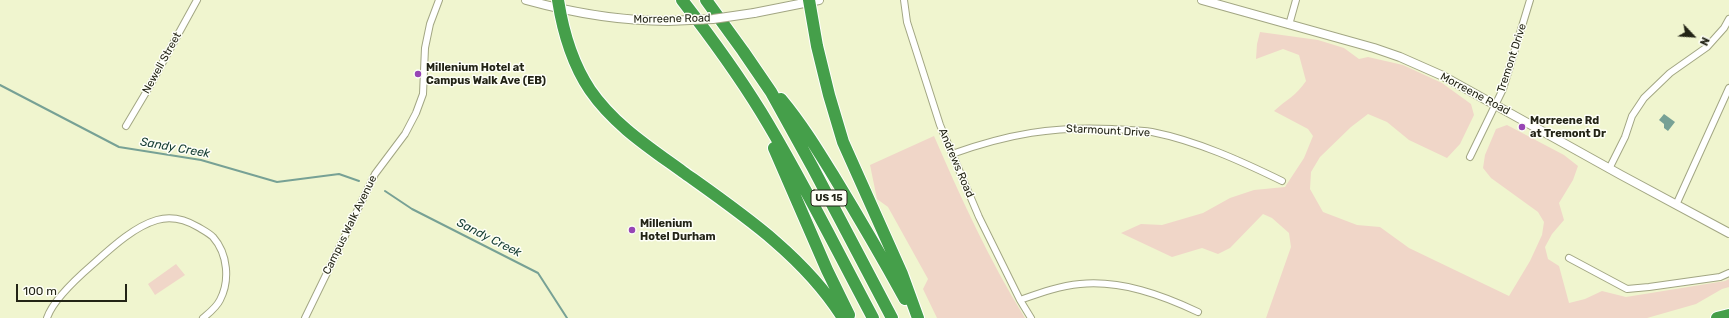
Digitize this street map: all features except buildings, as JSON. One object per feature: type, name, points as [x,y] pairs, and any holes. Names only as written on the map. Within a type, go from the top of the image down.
[{"type":"highway","name":"US 15","points":[[682,0],[726,58],[761,111],[801,181],[873,318]]},
{"type":"highway","name":"US 15","points":[[706,0],[763,80],[801,145],[892,318]]},
{"type":"highway","points":[[813,1],[817,46],[829,95],[843,142],[902,274],[917,318]]},
{"type":"highway","points":[[558,5],[563,31],[579,70],[591,91],[611,116],[662,157],[746,217],[773,239],[809,274],[843,318]]},
{"type":"highway","points":[[763,80],[797,118],[810,137],[875,244],[917,318]]},
{"type":"highway","points":[[761,111],[769,139],[781,162],[827,270],[851,318]]},
{"type":"highway","points":[[1717,318],[1729,316]]},
{"type":"street","name":"Newell Street","points":[[126,126],[197,0]]},
{"type":"street","name":"Campus Walk Avenue","points":[[305,318],[374,174],[405,134],[416,113],[422,94],[425,48],[430,24],[439,0]]},
{"type":"street","name":"Morreene Road","points":[[526,0],[558,5],[626,20],[668,21],[713,19],[813,1]]},
{"type":"street","name":"Andrews Road","points":[[904,0],[907,22],[930,98],[952,154],[979,217],[1020,300],[1032,318]]},
{"type":"street","name":"Morreene Road","points":[[1202,0],[1374,48],[1400,57],[1443,76],[1609,169],[1729,233]]},
{"type":"street","points":[[1289,25],[1296,0]]},
{"type":"street","name":"Tremont Drive","points":[[1470,157],[1503,89],[1531,0]]},
{"type":"street","points":[[1609,169],[1625,137],[1632,116],[1644,98],[1670,73],[1707,47],[1724,28],[1729,19]]},
{"type":"street","points":[[1676,205],[1729,88]]},
{"type":"street","name":"Starmount Drive","points":[[952,154],[1002,139],[1039,131],[1086,128],[1138,130],[1163,135],[1194,144],[1242,162],[1282,181]]},
{"type":"street","points":[[47,318],[52,307],[72,284],[116,244],[150,222],[164,219],[190,222],[212,236],[220,249],[226,268],[222,294],[216,306],[203,318]]},
{"type":"street","points":[[1569,258],[1627,289],[1720,277],[1729,273]]},
{"type":"street","points":[[1020,300],[1063,287],[1086,284],[1104,284],[1133,288],[1165,298],[1198,312]]},
{"type":"shaded area","points":[[1260,32],[1318,40],[1344,48],[1359,59],[1368,57],[1403,65],[1442,83],[1471,104],[1474,115],[1460,144],[1447,158],[1409,140],[1387,122],[1368,114],[1351,127],[1320,157],[1311,172],[1310,189],[1323,212],[1357,225],[1380,227],[1409,248],[1509,296],[1530,261],[1542,235],[1544,222],[1538,212],[1491,178],[1483,168],[1485,155],[1496,129],[1507,125],[1564,155],[1578,166],[1573,180],[1559,203],[1564,220],[1552,234],[1545,247],[1548,259],[1559,266],[1569,303],[1585,299],[1602,291],[1626,297],[1725,281],[1729,279],[1729,287],[1722,289],[1696,304],[1647,318],[1266,318],[1291,247],[1289,233],[1272,218],[1263,214],[1230,248],[1218,254],[1202,248],[1172,257],[1121,233],[1141,224],[1162,225],[1203,213],[1230,198],[1254,190],[1285,187],[1304,158],[1313,136],[1308,129],[1274,111],[1295,94],[1306,81],[1299,55],[1283,49],[1256,59],[1257,44]]},
{"type":"shaded area","points":[[934,136],[965,206],[999,274],[1025,318],[937,318],[923,289],[928,279],[888,207],[877,199],[870,165]]},
{"type":"shaded area","points":[[176,264],[185,275],[155,295],[148,284]]},
{"type":"water","points":[[1664,114],[1675,122],[1668,131],[1664,128],[1664,124],[1659,120]]},
{"type":"waterway","name":"Sandy Creek","points":[[0,85],[119,147],[201,160],[277,182],[339,174],[359,181]]},
{"type":"waterway","name":"Sandy Creek","points":[[385,191],[412,209],[538,273],[567,318]]},
{"type":"place","name":"Millenium Hotel at Campus Walk Ave (EB)","points":[[418,74]]},
{"type":"place","name":"Morreene Rd at Tremont Dr","points":[[1522,127]]},
{"type":"place","name":"Millenium Hotel Durham","points":[[632,230]]}]
